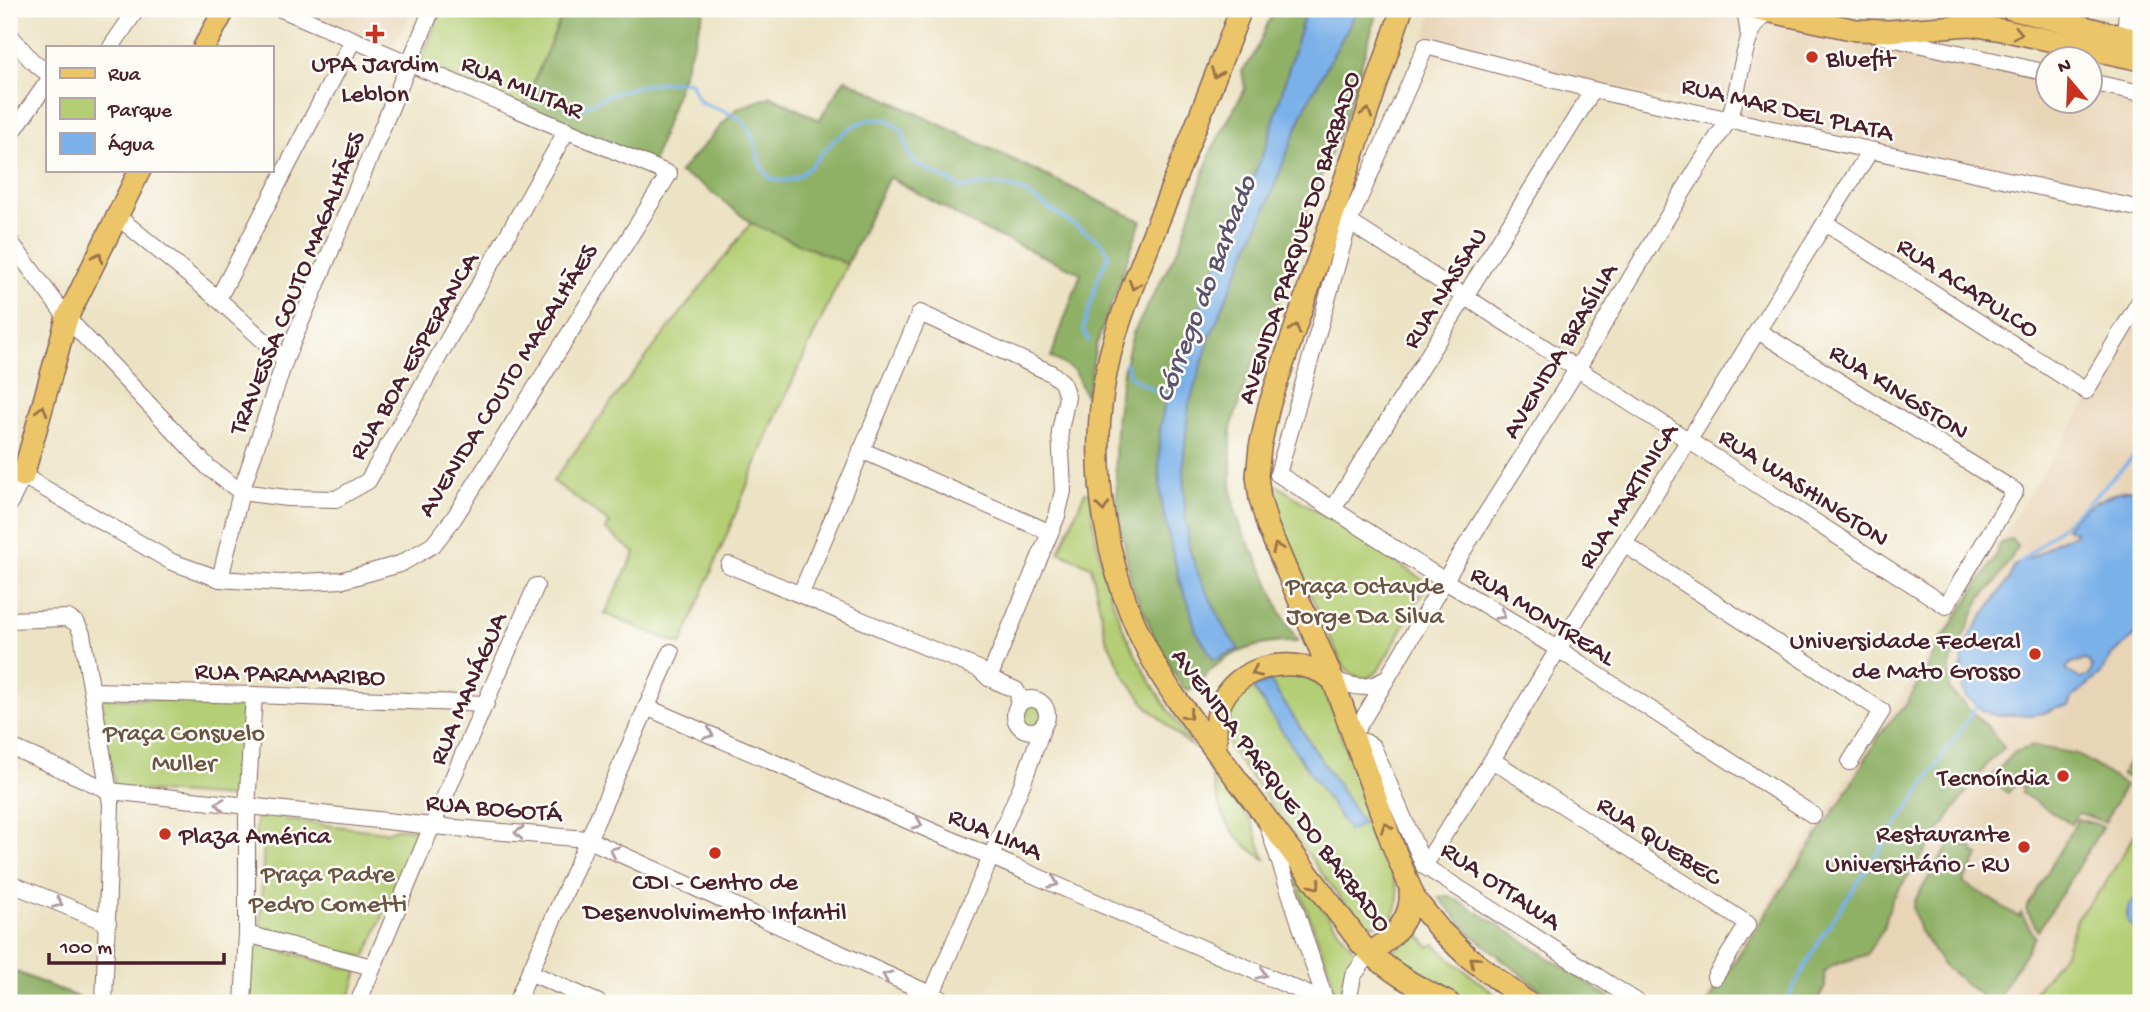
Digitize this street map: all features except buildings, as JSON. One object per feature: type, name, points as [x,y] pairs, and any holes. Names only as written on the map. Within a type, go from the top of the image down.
[{"type":"main road","points":[[205,46],[225,9]]},
{"type":"main road","name":"AVENIDA PARQUE DO BARBADO","points":[[1241,9],[1140,267],[1115,339],[1102,408],[1098,466],[1107,535],[1114,564],[1141,640],[1163,680],[1351,932],[1370,953],[1402,978],[1449,1003]]},
{"type":"main road","name":"AVENIDA PARQUE DO BARBADO","points":[[1402,9],[1269,406],[1257,476],[1268,527],[1355,739],[1410,891],[1440,930],[1467,956],[1528,1003]]},
{"type":"main road","points":[[1817,21],[1840,9]]},
{"type":"main road","points":[[2014,9],[2133,39]]},
{"type":"main road","points":[[1765,10],[1856,30],[1889,31],[1970,25],[2141,60]]},
{"type":"main road","points":[[16,472],[67,318],[139,172]]},
{"type":"main road","points":[[1216,751],[1219,708],[1234,685],[1261,669],[1280,664],[1299,665],[1327,676]]},
{"type":"main road","points":[[1370,953],[1386,941],[1404,921],[1409,910],[1410,891]]},
{"type":"street","points":[[112,46],[137,9]]},
{"type":"street","name":"RUA MILITAR","points":[[281,9],[669,174]]},
{"type":"street","name":"TRAVESSA COUTO MAGALHÃES","points":[[219,579],[241,492],[285,360],[432,9]]},
{"type":"street","name":"AVENIDA BRASÍLIA","points":[[1742,9],[1746,15],[1749,37]]},
{"type":"street","points":[[2127,9],[2133,39]]},
{"type":"street","name":"AVENIDA BRASÍLIA","points":[[1355,739],[1386,679],[1445,581],[1577,369],[1696,169],[1730,119],[1749,37],[1758,20],[1767,13],[1765,10]]},
{"type":"street","points":[[1856,30],[2035,70]]},
{"type":"street","points":[[9,34],[31,61],[46,72]]},
{"type":"street","points":[[218,299],[354,40]]},
{"type":"street","name":"RUA MAR DEL PLATA","points":[[1426,46],[1593,90],[2141,209]]},
{"type":"street","name":"RUA MONTREAL","points":[[1426,46],[1349,222],[1278,474],[1445,581],[1558,649],[1812,815]]},
{"type":"street","points":[[9,137],[46,84]]},
{"type":"street","points":[[2104,85],[2141,93]]},
{"type":"street","name":"RUA NASSAU","points":[[1333,509],[1593,90]]},
{"type":"street","name":"RUA BOA ESPERANCA","points":[[9,240],[67,318],[209,468],[241,492],[287,498],[336,499],[368,481],[568,130]]},
{"type":"street","name":"RUA MARTINICA","points":[[1424,866],[1492,761],[1558,649],[1870,151]]},
{"type":"street","name":"AVENIDA COUTO MAGALHÃES","points":[[16,472],[172,562],[219,579],[280,583],[343,580],[400,564],[433,545],[454,518],[669,174]]},
{"type":"street","points":[[118,217],[218,299],[285,360]]},
{"type":"street","name":"RUA WASHINGTON","points":[[1349,222],[1946,606],[2015,491]]},
{"type":"street","name":"RUA ACAPULCO","points":[[1825,223],[2086,391],[2141,299]]},
{"type":"street","points":[[801,593],[920,313],[1051,373],[1062,382],[1067,397],[1060,431],[1063,491],[1057,516],[987,672]]},
{"type":"street","name":"RUA KINGSTON","points":[[1758,331],[2015,491]]},
{"type":"street","points":[[861,450],[1049,532]]},
{"type":"street","points":[[9,505],[16,472]]},
{"type":"street","points":[[1625,544],[1882,711],[1850,762]]},
{"type":"street","points":[[729,565],[987,672],[1024,684],[1046,710],[1046,720],[1036,748],[930,999]]},
{"type":"street","name":"RUA MANÁGUA","points":[[358,1003],[536,586]]},
{"type":"street","points":[[9,620],[68,618],[73,620],[82,634],[110,791],[104,1003]]},
{"type":"street","points":[[516,1003],[671,652]]},
{"type":"street","points":[[987,672],[1016,690],[1019,696],[1015,719],[1035,741],[1036,748]]},
{"type":"street","points":[[1327,676],[1365,688],[1386,679]]},
{"type":"street","name":"RUA PARAMARIBO","points":[[92,691],[486,704]]},
{"type":"street","points":[[243,1003],[247,934],[247,807],[254,695]]},
{"type":"street","points":[[1018,705],[1026,700],[1035,700]]},
{"type":"street","name":"RUA LIMA","points":[[646,707],[1326,1003]]},
{"type":"street","points":[[1027,731],[1037,730],[1044,724]]},
{"type":"street","name":"RUA OTTAWA","points":[[1355,739],[1373,747],[1424,866],[1639,1003]]},
{"type":"street","name":"RUA BOGOTÁ","points":[[9,746],[110,791],[432,826],[587,839],[930,999],[950,1003]]},
{"type":"street","name":"RUA QUEBEC","points":[[1492,761],[1748,924],[1714,977]]},
{"type":"street","points":[[1264,816],[1326,1003]]},
{"type":"street","points":[[9,883],[108,923]]},
{"type":"street","points":[[247,934],[372,967]]},
{"type":"street","points":[[1348,1003],[1353,976],[1370,953]]},
{"type":"street","points":[[529,972],[599,1003]]},
{"type":"shaded area","name":"UPA Jardim Leblon","points":[[298,9],[411,9],[391,55]]},
{"type":"shaded area","points":[[1434,9],[1747,11],[1724,113],[1424,41]]},
{"type":"shaded area","points":[[1762,16],[2035,74],[2035,116],[2104,116],[2104,89],[2141,97],[2141,202],[1739,116]]},
{"type":"shaded area","name":"Universidade Federal de Mato Grosso","points":[[2141,316],[2141,1003],[1703,1003],[1952,617]]},
{"type":"green space","points":[[441,9],[565,9],[523,107],[420,64]]},
{"type":"green space","points":[[565,9],[705,9],[653,162],[523,107]]},
{"type":"green space","points":[[1275,9],[1378,9],[1344,122],[1298,232],[1273,320],[1251,367],[1231,428],[1231,484],[1234,506],[1242,531],[1266,576],[1280,611],[1298,642],[1264,644],[1243,650],[1222,661],[1188,690],[1182,687],[1159,647],[1131,583],[1117,502],[1117,413],[1123,371],[1133,333],[1180,245],[1211,151],[1245,89],[1242,71],[1253,57]]},
{"type":"green space","points":[[845,79],[1141,221],[1096,346],[1086,397],[1075,371],[1051,357],[1081,273],[982,229],[889,177],[847,264],[751,223],[700,183],[679,173],[736,109],[772,96],[819,120]]},
{"type":"green space","points":[[751,223],[847,264],[773,423],[681,645],[605,614],[635,553],[605,529],[610,523],[553,481]]},
{"type":"green space","name":"Praça Octayde Jorge Da Silva","points":[[1267,479],[1428,583],[1378,671],[1373,675],[1358,677],[1341,662],[1285,538],[1274,510]]},
{"type":"green space","points":[[1085,492],[1090,493],[1102,565],[1123,629],[1155,689],[1195,749],[1147,706],[1124,675],[1106,638],[1091,566],[1059,552]]},
{"type":"green space","points":[[2011,539],[2018,547],[1993,586],[1980,599],[1950,662],[1949,690],[1989,728],[2004,748],[1990,761],[1967,791],[1892,899],[1883,929],[1866,955],[1834,965],[1824,972],[1825,987],[1816,1003],[1707,1003],[1841,801],[1883,729],[1905,706],[1937,647],[1994,560],[2000,544]]},
{"type":"green space","points":[[1287,674],[1313,681],[1325,691],[1397,889],[1398,899],[1393,915],[1381,924],[1364,923],[1355,918],[1230,749],[1228,719],[1238,696],[1259,681]]},
{"type":"green space","name":"Praça Consuelo Muller","points":[[96,698],[248,701],[244,798],[116,789]]},
{"type":"green space","points":[[1031,703],[1040,706],[1043,715],[1040,724],[1031,727],[1022,724],[1019,715],[1022,706]]},
{"type":"green space","points":[[2141,742],[2141,772],[2136,782],[2121,774]]},
{"type":"green space","points":[[2034,746],[2077,754],[2125,785],[2105,822],[2079,813],[2071,824],[2021,793],[2024,787],[2014,785],[2008,793],[1988,780],[2015,752]]},
{"type":"green space","points":[[1207,762],[1252,823],[1265,859],[1239,839],[1224,817]]},
{"type":"green space","name":"Praça Padre Pedro Cometti","points":[[257,810],[286,813],[285,820],[385,832],[423,828],[413,866],[405,864],[366,956],[260,932],[264,838],[255,837]]},
{"type":"green space","points":[[2078,819],[2103,826],[2038,931],[2026,909]]},
{"type":"green space","points":[[2141,824],[2141,1003],[2027,1003],[2066,950],[2078,916],[2104,886]]},
{"type":"green space","points":[[1954,838],[1979,855],[1963,882],[2019,917],[2021,913],[2035,937],[1995,1003],[1990,1003],[1943,965],[1920,931],[1913,908],[1916,898]]},
{"type":"green space","points":[[1290,865],[1356,953],[1345,974],[1340,999],[1336,1001],[1332,977]]},
{"type":"green space","points":[[1450,896],[1618,1003],[1557,1003],[1471,934],[1438,897]]},
{"type":"green space","points":[[1416,931],[1429,947],[1435,944],[1506,1003],[1473,1003],[1403,966],[1388,955]]},
{"type":"green space","points":[[252,943],[358,971],[348,1003],[249,1003]]},
{"type":"green space","points":[[9,969],[89,1002],[89,1003],[9,1003]]},
{"type":"water","points":[[1306,9],[1358,9],[1306,105],[1211,334],[1189,405],[1184,456],[1184,494],[1189,548],[1200,579],[1228,634],[1239,649],[1214,660],[1196,631],[1180,583],[1162,507],[1160,428],[1167,391],[1178,358],[1267,144]]},
{"type":"water","points":[[2137,489],[2141,493],[2141,631],[2113,654],[2100,675],[2073,697],[2069,706],[2028,715],[1994,715],[1983,711],[1966,698],[1959,674],[1963,663],[1962,655],[1970,635],[2009,579],[2014,566],[2042,552],[2056,541],[2075,535],[2076,532],[2066,528],[2079,513],[2097,501]],"holes":[[[2088,661],[2092,667],[2090,675],[2081,679],[2067,671],[2067,667],[2072,663]]]},
{"type":"water","points":[[1270,681],[1363,824],[1349,831],[1253,688]]},
{"type":"water","points":[[2141,896],[2141,931],[2130,924],[2127,914],[2131,904]]},
{"type":"waterway","points":[[571,113],[635,87],[670,82],[691,83],[699,101],[743,121],[749,129],[764,171],[770,178],[779,181],[801,174],[830,144],[852,127],[866,120],[886,119],[902,130],[907,150],[914,162],[962,188],[996,184],[1021,190],[1102,243],[1109,255],[1100,272],[1083,329],[1089,341]]},
{"type":"waterway","name":"Córrego do Barbado","points":[[1125,363],[1131,377],[1167,398]]},
{"type":"waterway","points":[[2020,566],[2020,563],[2091,500],[2141,449]]},
{"type":"waterway","points":[[1785,1003],[1822,936],[1978,704]]},
{"type":"place","name":"UPA Jardim Leblon","points":[[375,34]]},
{"type":"place","name":"Bluefit","points":[[1812,57]]},
{"type":"place","name":"Universidade Federal de Mato Grosso","points":[[2035,654]]},
{"type":"place","name":"Tecnoíndia","points":[[2063,776]]},
{"type":"place","name":"Plaza América","points":[[165,834]]},
{"type":"place","name":"Restaurante Universitário - RU","points":[[2024,847]]},
{"type":"place","name":"CDI - Centro de Desenvolvimento Infantil","points":[[715,853]]}]
